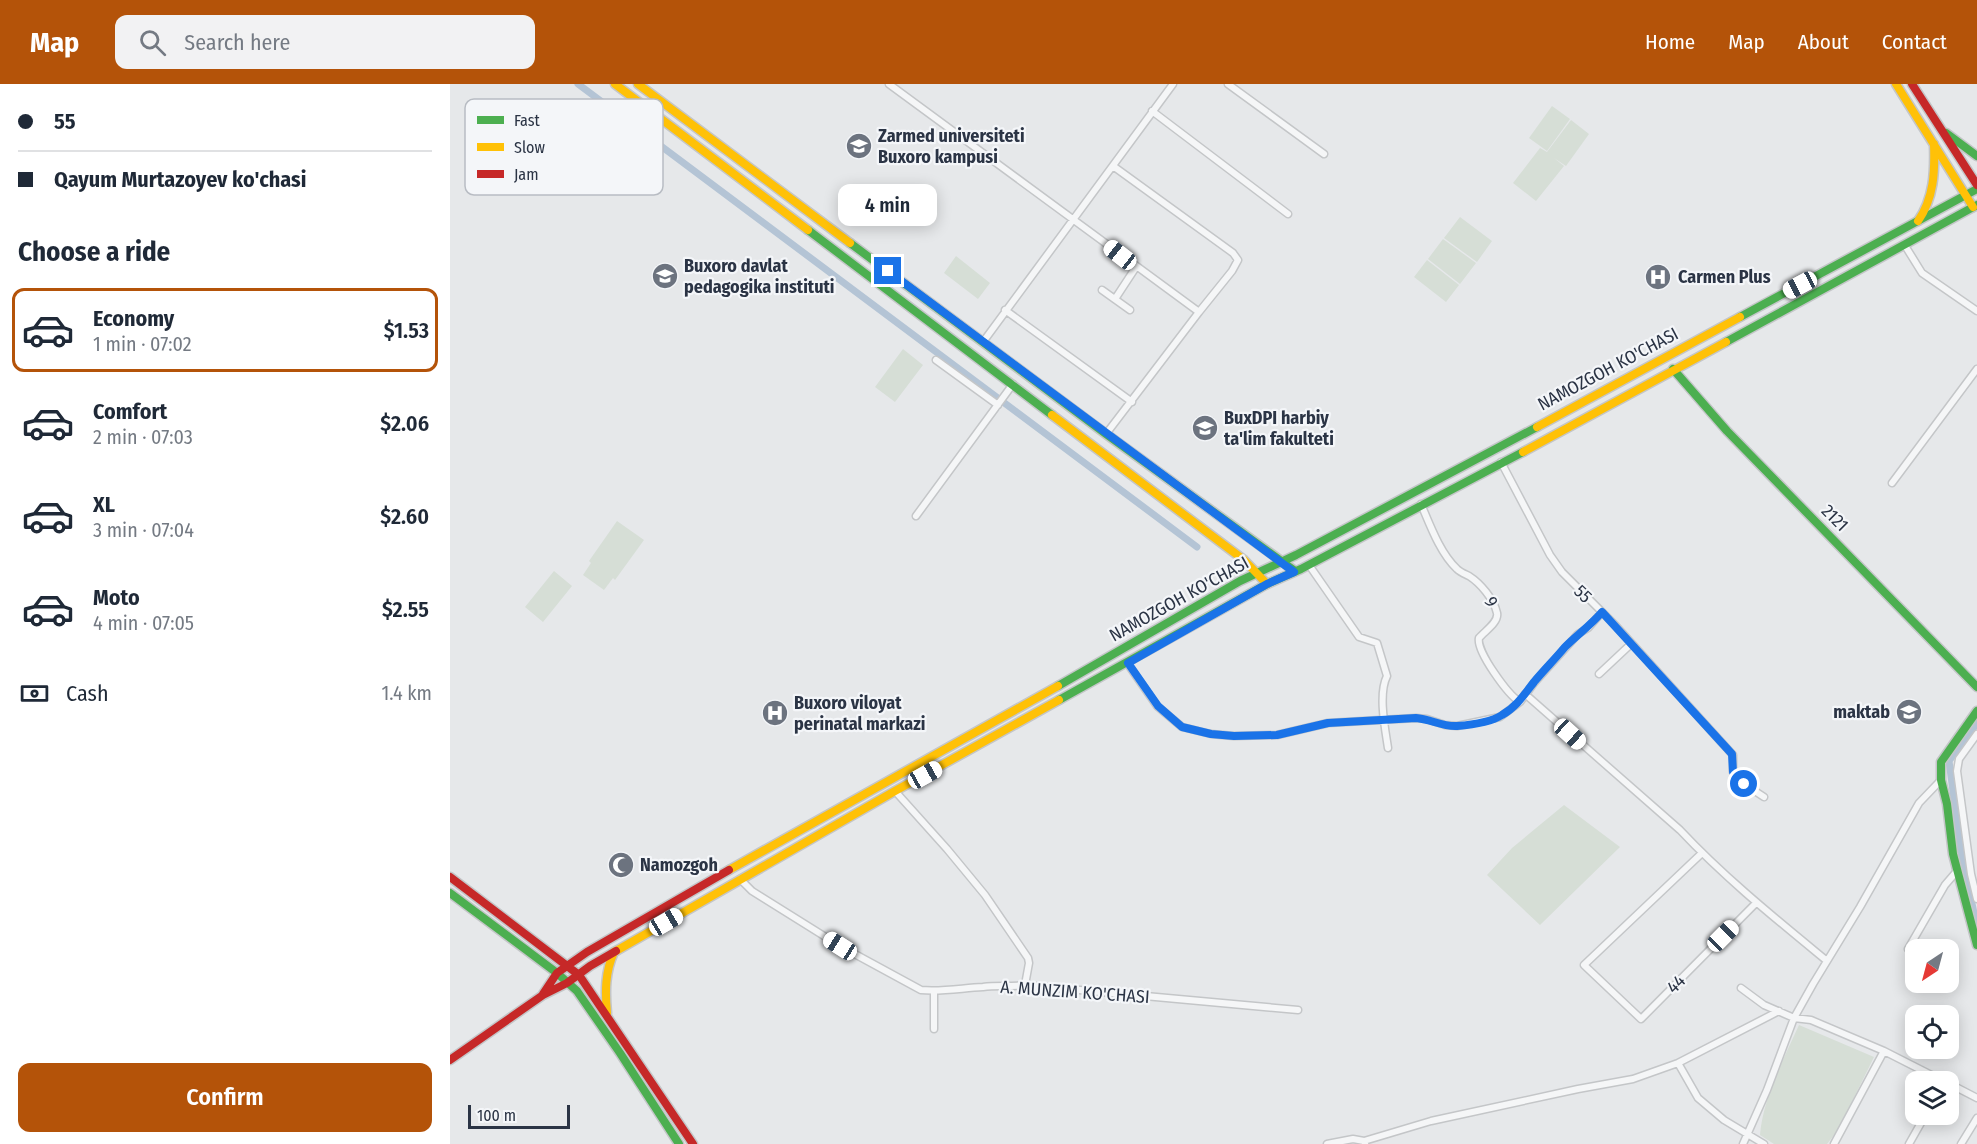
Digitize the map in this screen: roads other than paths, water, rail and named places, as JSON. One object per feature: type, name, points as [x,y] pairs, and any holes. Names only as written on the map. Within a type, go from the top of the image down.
[{"type":"main road","points":[[615,84],[635,99]]},
{"type":"main road","points":[[638,84],[658,99]]},
{"type":"main road","points":[[1896,84],[1975,206]]},
{"type":"main road","points":[[1912,84],[1977,187]]},
{"type":"main road","points":[[663,103],[1294,572]]},
{"type":"main road","points":[[663,120],[1244,560],[1267,584]]},
{"type":"main road","points":[[1943,132],[1977,156]]},
{"type":"main road","points":[[1916,223],[1925,211],[1931,194],[1935,162],[1934,143]]},
{"type":"main road","name":"NAMOZGOH KO'CHASI","points":[[543,995],[557,974],[567,965],[765,849],[1085,671],[1240,581],[1282,562],[1566,412],[1916,223],[1967,195],[1977,187]]},
{"type":"main road","name":"NAMOZGOH KO'CHASI","points":[[450,1060],[543,995],[567,983],[590,966],[895,791],[1267,584],[1309,565],[1975,206]]},
{"type":"main road","points":[[964,347],[973,335]]},
{"type":"main road","name":"2121","points":[[1673,369],[1727,431],[1977,687]]},
{"type":"main road","points":[[1977,711],[1941,762],[1941,780],[1957,871],[1977,945]]},
{"type":"main road","points":[[903,771],[905,786]]},
{"type":"main road","points":[[450,877],[579,975],[693,1144]]},
{"type":"main road","points":[[450,893],[557,974],[585,1002],[679,1144]]},
{"type":"main road","points":[[607,1015],[607,971],[614,952]]},
{"type":"street","points":[[889,84],[1199,312]]},
{"type":"street","points":[[983,342],[1173,84]]},
{"type":"street","points":[[1228,84],[1324,154]]},
{"type":"street","points":[[1152,111],[1288,214]]},
{"type":"street","points":[[1106,434],[1238,261],[1233,253],[1113,166]]},
{"type":"street","points":[[1904,244],[1922,273],[1977,312]]},
{"type":"street","points":[[1115,299],[1136,267]]},
{"type":"street","points":[[1102,290],[1130,310]]},
{"type":"street","points":[[1005,310],[1132,402]]},
{"type":"street","points":[[936,360],[1000,401]]},
{"type":"street","points":[[1892,483],[1977,369]]},
{"type":"street","points":[[916,516],[1013,384]]},
{"type":"street","name":"55","points":[[1501,462],[1550,555],[1575,587],[1602,612],[1732,754],[1733,772],[1744,784],[1764,797]]},
{"type":"street","name":"9","points":[[1421,504],[1430,527],[1451,562],[1458,570],[1471,577],[1493,603],[1497,620],[1479,638],[1479,645],[1497,676],[1520,702]]},
{"type":"street","points":[[1309,565],[1359,638],[1377,643],[1387,676],[1384,682],[1384,719],[1388,748]]},
{"type":"street","points":[[1128,663],[1158,706],[1182,727],[1203,733],[1234,736],[1277,735],[1328,723],[1416,718],[1457,726],[1500,717],[1520,702],[1545,669],[1602,612]]},
{"type":"street","points":[[1599,674],[1631,644]]},
{"type":"street","points":[[1525,694],[1680,830],[1702,854],[1756,903],[1827,962]]},
{"type":"street","points":[[1977,734],[1959,759],[1957,771],[1971,874],[1977,899]]},
{"type":"street","points":[[1743,1144],[1767,1090],[1794,1018],[1919,803],[1941,780]]},
{"type":"street","points":[[895,791],[985,895],[1028,958],[1025,985]]},
{"type":"street","name":"44","points":[[1702,854],[1584,965],[1641,1019],[1756,903]]},
{"type":"street","points":[[1914,939],[1945,885],[1957,871]]},
{"type":"street","name":"A. MUNZIM KO'CHASI","points":[[740,879],[752,891],[840,946],[921,990],[934,992],[986,986],[1025,985],[1299,1010]]},
{"type":"street","points":[[1741,988],[1764,1005],[1794,1018],[1811,1020],[1925,1071]]},
{"type":"street","points":[[934,992],[934,1029]]},
{"type":"street","points":[[1327,1144],[1353,1139],[1365,1142],[1431,1121],[1633,1079],[1678,1063],[1779,1011]]},
{"type":"street","points":[[1834,1144],[1884,1051]]},
{"type":"street","points":[[1678,1063],[1698,1098],[1724,1120],[1764,1144]]},
{"type":"street","points":[[1959,1088],[1977,1098]]},
{"type":"street","points":[[1961,1144],[1977,1118]]},
{"type":"street","points":[[1909,1144],[1920,1125]]},
{"type":"waterway","points":[[578,84],[598,99]]},
{"type":"waterway","points":[[663,148],[1197,547]]},
{"type":"waterway","points":[[1977,723],[1949,761],[1961,852],[1977,927]]},
{"type":"place","name":"Zarmed universiteti Buxoro kampusi","points":[[859,146]]},
{"type":"place","name":"Buxoro davlat pedagogika instituti","points":[[665,276]]},
{"type":"place","name":"Carmen Plus","points":[[1658,277]]},
{"type":"place","name":"BuxDPI harbiy ta'lim fakulteti","points":[[1205,428]]},
{"type":"place","name":"maktab","points":[[1909,712]]},
{"type":"place","name":"Buxoro viloyat perinatal markazi","points":[[775,713]]},
{"type":"place","name":"Namozgoh","points":[[621,865]]}]
